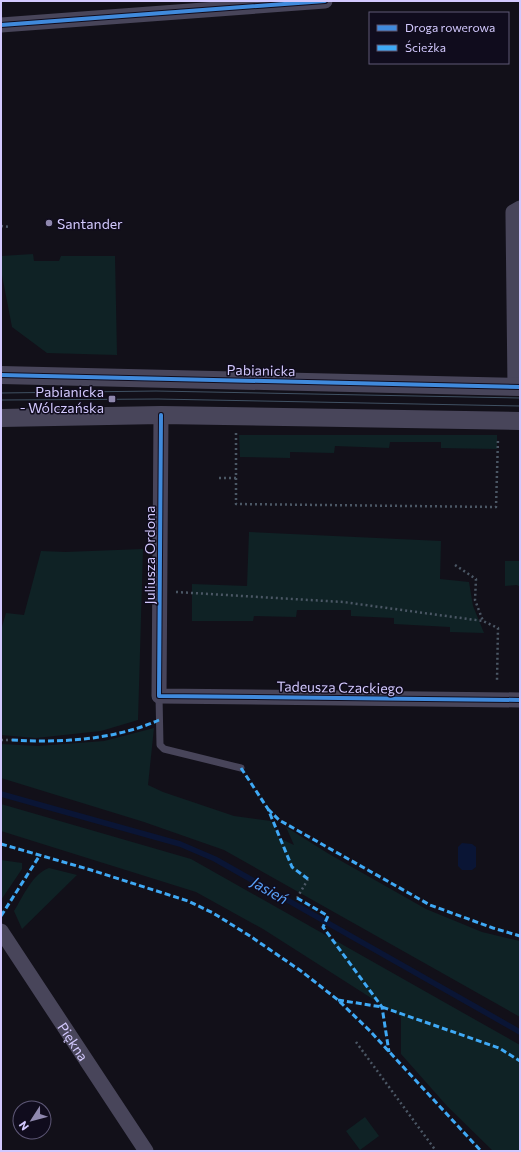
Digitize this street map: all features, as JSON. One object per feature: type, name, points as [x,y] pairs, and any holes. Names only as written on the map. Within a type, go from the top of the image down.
[{"type":"street","points":[[1,25],[325,1]]},
{"type":"street","points":[[518,387],[513,216],[514,212],[520,208]]},
{"type":"street","name":"Pabianicka","points":[[1,375],[518,387]]},
{"type":"street","points":[[1,418],[161,415],[520,421]]},
{"type":"street","name":"Juliusza Ordona","points":[[159,696],[161,415]]},
{"type":"street","name":"Tadeusza Czackiego","points":[[159,696],[520,700]]},
{"type":"street","name":"Piękna","points":[[1,931],[146,1151]]},
{"type":"lane","points":[[159,696],[160,745],[164,749],[241,768]]},
{"type":"path","points":[[1,226],[10,227]]},
{"type":"path","points":[[236,427],[236,504],[496,507],[498,438]]},
{"type":"path","points":[[219,478],[236,478]]},
{"type":"path","points":[[455,565],[476,578],[475,600],[483,621]]},
{"type":"path","points":[[176,592],[344,602],[483,621],[498,628],[497,681]]},
{"type":"path","points":[[1,740],[12,740]]},
{"type":"path","points":[[297,898],[308,878]]},
{"type":"path","points":[[356,1042],[436,1151]]},
{"type":"green space","points":[[33,254],[34,261],[59,261],[61,256],[115,256],[117,355],[47,353],[12,327],[1,270],[1,256]]},
{"type":"green space","points":[[239,435],[497,435],[497,449],[441,448],[441,442],[390,442],[389,448],[335,446],[334,453],[290,452],[290,458],[240,457]]},
{"type":"green space","points":[[249,532],[441,541],[440,579],[469,582],[473,606],[484,633],[450,632],[450,627],[394,624],[394,618],[351,616],[351,610],[297,610],[296,617],[254,616],[253,621],[192,621],[192,584],[247,586]]},
{"type":"green space","points":[[143,549],[138,720],[101,731],[36,738],[1,735],[1,630],[6,613],[24,615],[41,551],[65,552]]},
{"type":"green space","points":[[505,561],[520,561],[520,587],[517,585],[505,586]]},
{"type":"green space","points":[[154,728],[148,785],[163,792],[234,816],[271,821],[279,838],[294,845],[286,827],[329,854],[426,909],[482,932],[520,941],[520,1017],[224,850],[144,822],[1,778],[1,744],[38,746],[104,741]]},
{"type":"green space","points":[[1,804],[191,859],[520,1045],[520,1151],[493,1151],[447,1106],[401,1054],[401,1017],[263,929],[196,892],[1,831]]},
{"type":"green space","points":[[1,860],[22,863],[22,869],[1,900]]},
{"type":"green space","points":[[49,868],[77,875],[22,929],[14,911],[33,881],[38,875]]},
{"type":"green space","points":[[365,1117],[379,1136],[360,1150],[346,1131]]},
{"type":"water","points":[[462,843],[472,844],[476,847],[476,867],[472,870],[462,870],[458,866],[458,847]]},
{"type":"waterway","name":"Jasień","points":[[1,794],[180,844],[215,859],[520,1032]]},
{"type":"tram line","points":[[1,393],[156,391],[520,398]]},
{"type":"tram line","points":[[1,400],[158,399],[520,406]]},
{"type":"marked path","points":[[12,740],[49,741],[87,739],[124,732],[159,720]]},
{"type":"marked path","points":[[241,768],[268,809],[292,867],[308,879]]},
{"type":"marked path","points":[[268,809],[279,820],[430,905],[493,928],[520,936]]},
{"type":"marked path","points":[[1,844],[91,870],[188,901],[213,913],[250,936],[301,971],[338,1000],[370,1031],[481,1151]]},
{"type":"marked path","points":[[1,916],[40,855]]},
{"type":"marked path","points":[[297,898],[328,916],[323,927],[382,1007],[389,1052]]},
{"type":"marked path","points":[[338,1000],[382,1007],[499,1048],[520,1061]]},
{"type":"cycle path","points":[[1,25],[325,1]]},
{"type":"cycle path","points":[[1,375],[520,387]]},
{"type":"cycle path","points":[[161,415],[159,696],[520,700]]},
{"type":"place","name":"Santander","points":[[49,223]]},
{"type":"place","name":"Pabianicka - Wólczańska","points":[[112,399]]}]
